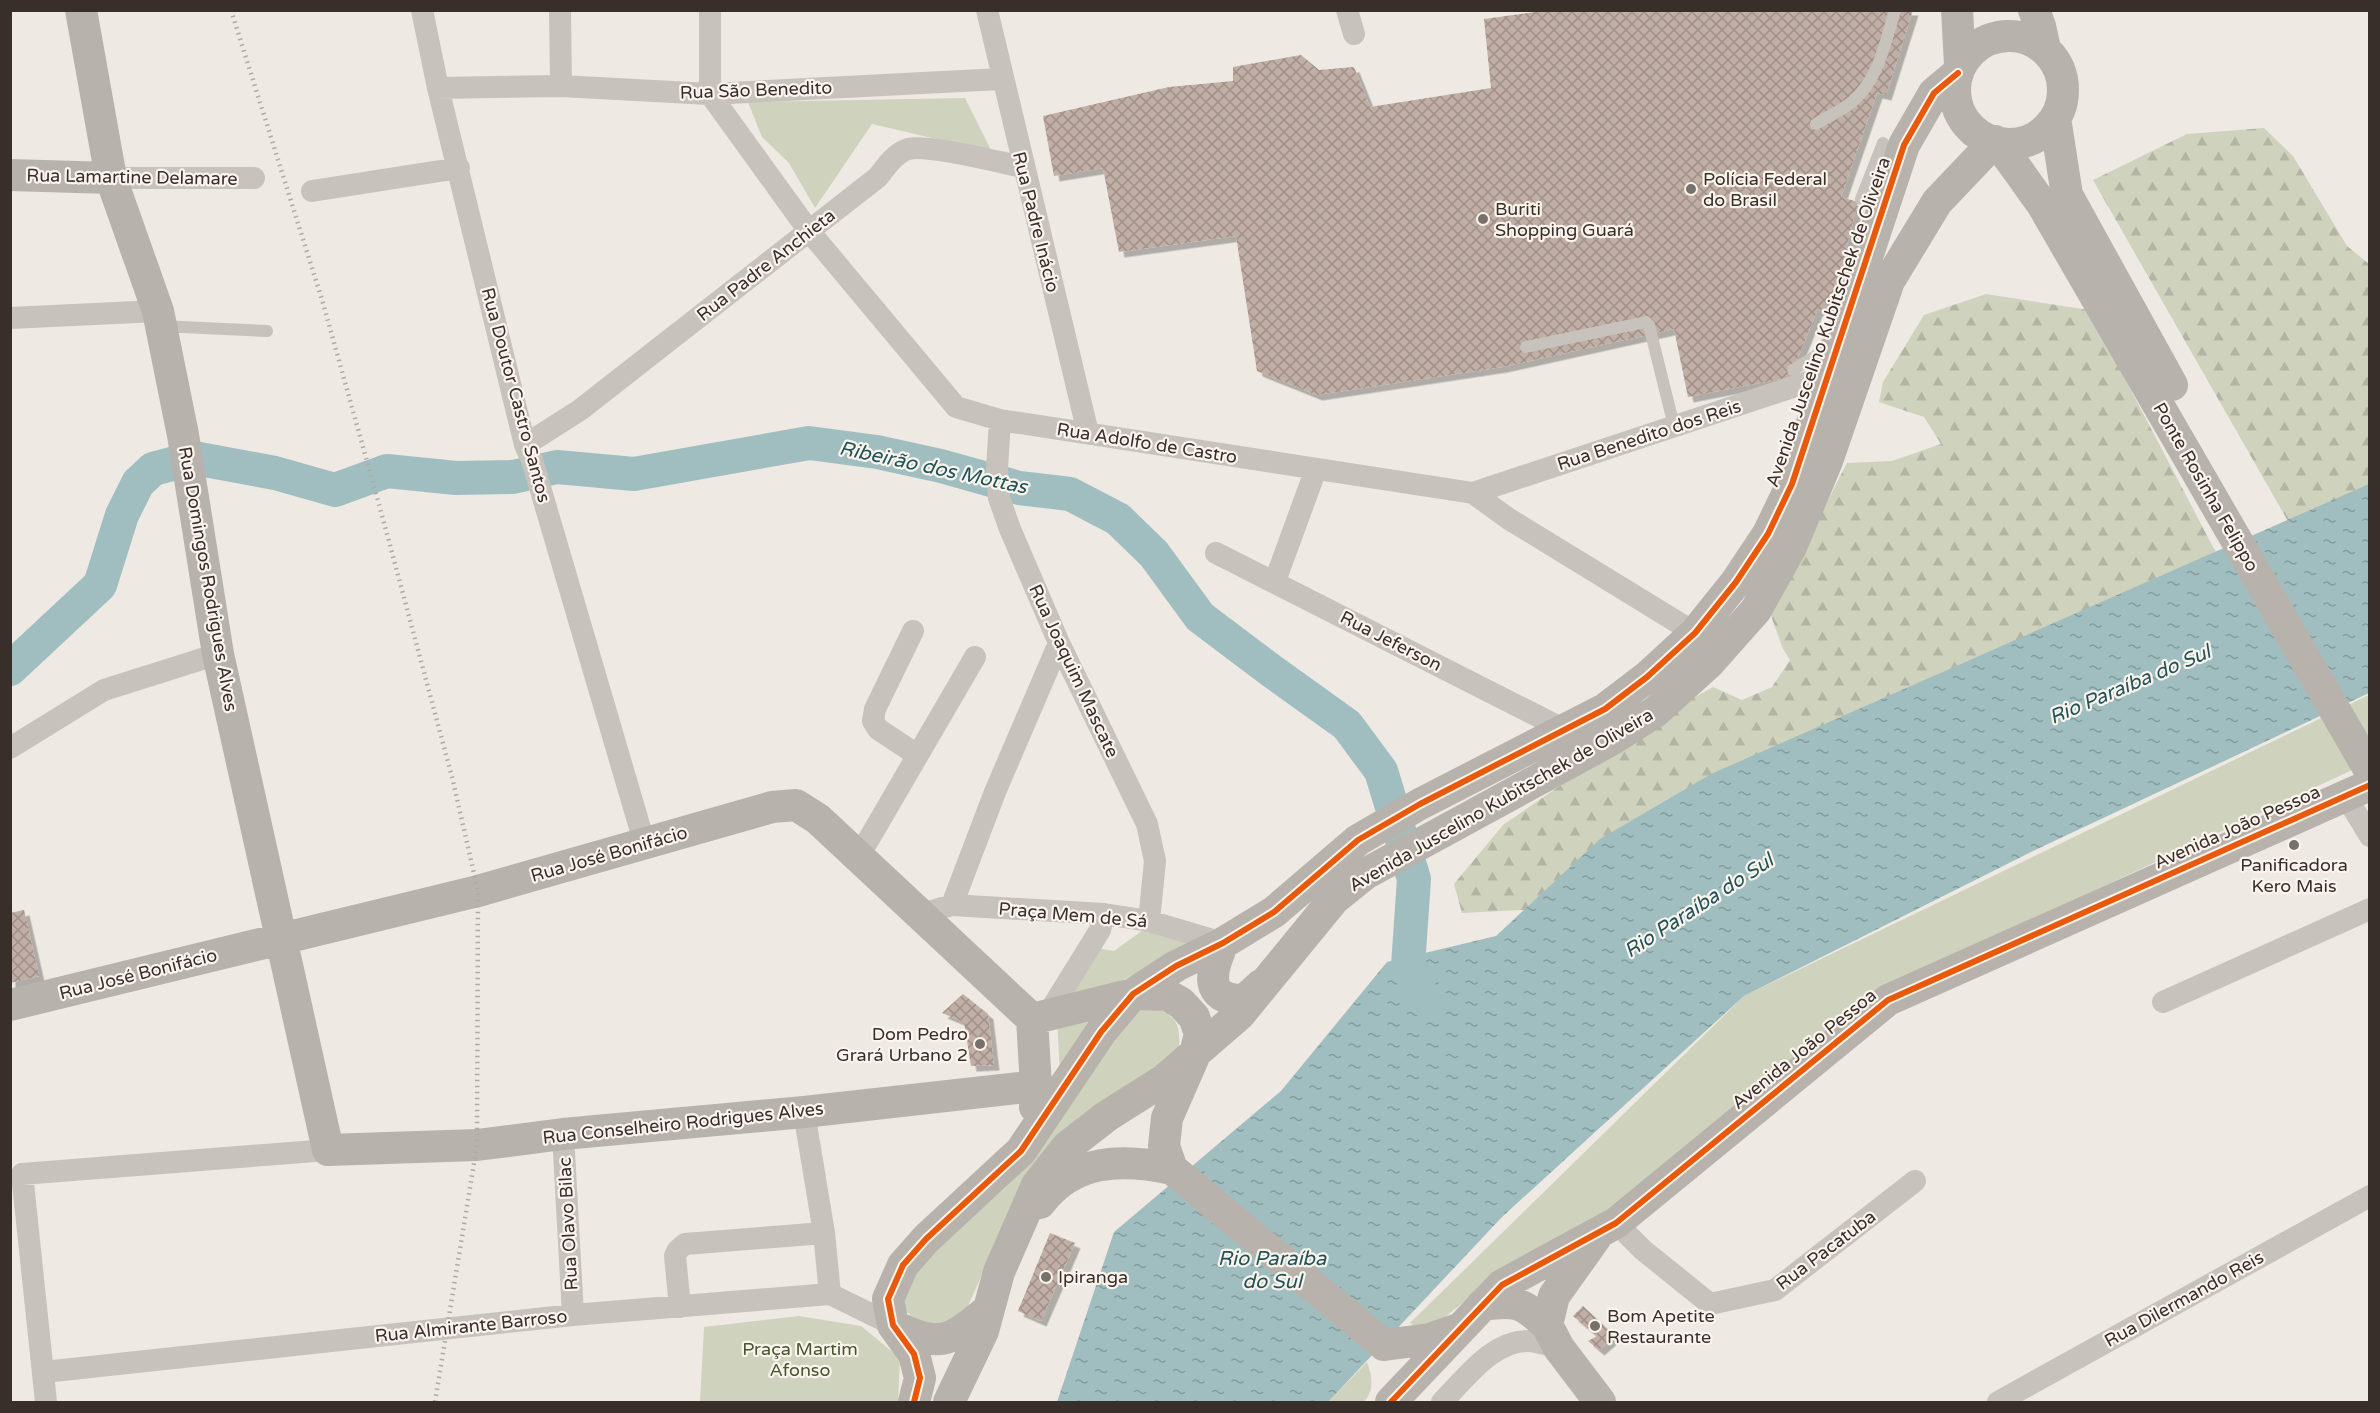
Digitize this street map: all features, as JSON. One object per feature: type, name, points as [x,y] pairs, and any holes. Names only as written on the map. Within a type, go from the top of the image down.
[{"type":"street","name":"Rua Domingos Rodrigues Alves","points":[[81,10],[111,178],[160,318],[183,435],[218,654],[328,1150]]},
{"type":"street","name":"Rua Doutor Castro Santos","points":[[423,10],[438,88],[528,453],[645,845]]},
{"type":"street","points":[[560,10],[561,86]]},
{"type":"street","points":[[710,94],[711,10]]},
{"type":"street","name":"Rua Padre Inácio","points":[[987,10],[1001,79],[1088,433]]},
{"type":"street","points":[[1347,10],[1354,34]]},
{"type":"street","points":[[1957,10],[1959,69],[1956,90],[1958,107],[1966,122],[1978,134],[1995,141],[2013,144],[2031,139],[2045,130],[2055,118],[2061,104],[2063,86],[2059,69],[2045,49],[2034,10]]},
{"type":"street","points":[[1959,69],[1977,47],[1991,39],[2007,36],[2023,37],[2045,49]]},
{"type":"street","name":"Avenida Juscelino Kubitschek de Oliveira","points":[[893,1325],[888,1299],[903,1265],[926,1239],[1021,1151],[1101,1032],[1133,993],[1176,966],[1222,943],[1274,912],[1358,840],[1420,804],[1605,709],[1647,677],[1695,633],[1736,582],[1767,534],[1792,484],[1904,145],[1934,93],[1959,69]]},
{"type":"street","name":"Rua São Benedito","points":[[438,88],[561,86],[710,94],[1001,79]]},
{"type":"street","name":"Rua Adolfo de Castro","points":[[710,94],[809,231],[956,407],[1000,420],[1473,493],[1509,519],[1695,633]]},
{"type":"street","points":[[2054,200],[2055,118]]},
{"type":"street","points":[[1995,141],[2012,159],[2022,178],[2054,200]]},
{"type":"street","name":"Avenida Juscelino Kubitschek de Oliveira","points":[[948,1402],[983,1331],[999,1272],[1036,1185],[1067,1147],[1107,1116],[1164,1080],[1239,1015],[1334,899],[1365,874],[1611,740],[1655,712],[1709,663],[1756,610],[1791,547],[1827,461],[1889,281],[1937,202],[1995,141]]},
{"type":"street","name":"Rua Padre Anchieta","points":[[528,453],[878,177],[891,160],[907,149],[925,148],[1023,167]]},
{"type":"street","points":[[312,191],[459,168]]},
{"type":"street","name":"Rua Lamartine Delamare","points":[[10,175],[254,178]]},
{"type":"street","name":"Ponte Rosinha Felippo","points":[[2054,200],[2370,729]]},
{"type":"street","name":"Ponte Rosinha Felippo","points":[[2054,200],[2370,771]]},
{"type":"street","points":[[10,318],[160,318]]},
{"type":"street","name":"Rua Benedito dos Reis","points":[[1473,493],[1826,376]]},
{"type":"street","name":"Rua Joaquim Mascate","points":[[1000,420],[997,469],[999,498],[1010,529],[1059,643],[1147,824],[1155,861],[1149,921]]},
{"type":"street","points":[[1275,581],[1317,469]]},
{"type":"street","name":"Rua Jeferson","points":[[1216,553],[1565,730]]},
{"type":"street","points":[[913,631],[875,709],[873,721],[878,729],[917,755]]},
{"type":"street","points":[[951,904],[994,792],[1059,643]]},
{"type":"street","points":[[10,748],[104,690],[218,654]]},
{"type":"street","points":[[859,856],[975,657]]},
{"type":"street","points":[[2357,790],[2370,836]]},
{"type":"street","name":"Avenida João Pessoa","points":[[1390,1402],[1502,1285],[1608,1226],[1888,1000],[2357,790]]},
{"type":"street","name":"Rua José Bonifácio","points":[[10,1005],[478,891],[772,807],[796,804],[818,819],[922,914],[1040,1016]]},
{"type":"street","name":"Praça Mem de Sá","points":[[922,914],[951,904],[1104,914],[1149,921],[1222,943]]},
{"type":"street","points":[[2163,1002],[2370,909]]},
{"type":"street","points":[[1032,1134],[1040,1016],[1100,930],[1104,914]]},
{"type":"street","points":[[1222,943],[1212,973],[1213,986],[1219,994],[1232,1000],[1245,1000],[1278,969]]},
{"type":"street","points":[[1040,1016],[1133,993],[1167,995],[1181,1003],[1194,1017],[1200,1035],[1195,1053],[1167,1118],[1164,1146],[1175,1171]]},
{"type":"street","name":"Rua Conselheiro Rodrigues Alves","points":[[328,1150],[477,1145],[563,1134],[804,1112],[1036,1086]]},
{"type":"street","points":[[804,1112],[824,1233],[830,1294],[916,1337],[939,1341],[964,1330],[988,1310]]},
{"type":"street","name":"Rua Olavo Bilac","points":[[563,1134],[573,1315]]},
{"type":"street","points":[[46,1402],[22,1174],[328,1150]]},
{"type":"street","points":[[1015,1235],[1048,1192],[1082,1170],[1112,1162],[1144,1162],[1175,1171],[1381,1342],[1392,1378],[1390,1402]]},
{"type":"street","name":"Rua Pacatuba","points":[[1608,1226],[1643,1250],[1710,1304],[1775,1290],[1916,1181]]},
{"type":"street","name":"Rua Dilermando Reis","points":[[1998,1402],[2370,1196]]},
{"type":"street","name":"Avenida João Pessoa","points":[[1553,1336],[1554,1296],[1608,1226]]},
{"type":"street","points":[[680,1307],[675,1256],[685,1244],[824,1233]]},
{"type":"street","name":"Rua Almirante Barroso","points":[[44,1372],[573,1315],[830,1294]]},
{"type":"street","points":[[1381,1342],[1430,1340],[1473,1316],[1509,1301],[1530,1310],[1553,1336],[1600,1402]]},
{"type":"street","points":[[893,1325],[914,1354],[920,1378],[915,1402]]},
{"type":"street","points":[[1442,1402],[1486,1358],[1503,1345],[1553,1336]]},
{"type":"lane","points":[[1816,124],[1851,103],[1866,86],[1876,71],[1895,10]]},
{"type":"lane","points":[[1861,199],[1882,143]]},
{"type":"lane","points":[[1793,370],[1817,355],[1828,342],[1854,275],[1862,260],[1868,256]]},
{"type":"lane","points":[[160,318],[267,331]]},
{"type":"lane","points":[[1526,347],[1646,322],[1650,325],[1674,426]]},
{"type":"green space","points":[[965,98],[992,152],[872,124],[815,208],[789,163],[762,137],[748,102]]},
{"type":"green space","points":[[2264,128],[2293,156],[2347,246],[2369,264],[2369,504],[2301,544],[2093,180],[2187,134]]},
{"type":"green space","points":[[1986,294],[2089,310],[2224,568],[1540,909],[1462,913],[1454,884],[1503,825],[1657,719],[1713,687],[1742,700],[1772,687],[1790,660],[1783,649],[1770,613],[1847,463],[1892,461],[1941,444],[1924,417],[1879,402],[1883,382],[1924,315]]},
{"type":"green space","points":[[2369,695],[2369,762],[1878,992],[1590,1225],[1525,1257],[1451,1312],[1426,1335],[1410,1323],[1744,996]]},
{"type":"green space","points":[[1150,925],[1203,945],[1067,1004],[1096,948],[1114,951]]},
{"type":"green space","points":[[1155,1008],[1176,1022],[1179,1032],[1179,1048],[1014,1202],[965,1313],[944,1326],[920,1322],[904,1310],[900,1292],[911,1271],[1005,1188],[1129,1017],[1143,1009]]},
{"type":"green space","points":[[1100,1009],[1060,1075],[1057,1020]]},
{"type":"green space","name":"Praça Martim Afonso","points":[[799,1316],[861,1326],[900,1358],[898,1402],[700,1402],[704,1327]]},
{"type":"green space","points":[[1367,1362],[1372,1382],[1370,1392],[1364,1402],[1328,1402]]},
{"type":"water","name":"Rio Paraíba do Sul","points":[[2369,484],[2369,693],[2033,851],[1744,996],[1502,1217],[1328,1402],[1057,1402],[1114,1232],[1281,1091],[1387,962],[1496,936],[1600,839],[1711,774]]},
{"type":"building","name":"Buriti Shopping Guará","points":[[1549,10],[1913,10],[1886,95],[1877,93],[1841,197],[1858,202],[1843,261],[1841,302],[1817,311],[1790,377],[1688,397],[1674,329],[1502,367],[1317,395],[1257,371],[1236,236],[1119,252],[1103,168],[1054,176],[1043,116],[1169,87],[1233,81],[1233,67],[1301,55],[1319,70],[1354,67],[1370,107],[1491,88],[1484,19]]},
{"type":"building","points":[[24,910],[39,976],[10,983],[10,913]]},
{"type":"building","name":"Dom Pedro Grará Urbano 2","points":[[963,994],[988,1014],[994,1065],[971,1066],[964,1022],[942,1013]]},
{"type":"building","name":"Ipiranga","points":[[1050,1233],[1075,1243],[1041,1321],[1018,1311]]},
{"type":"building","name":"Bom Apetite Restaurante","points":[[1583,1306],[1615,1336],[1599,1350],[1588,1341],[1597,1336],[1573,1316]]},
{"type":"waterway","name":"Ribeirão dos Mottas","points":[[10,669],[100,585],[122,515],[138,483],[153,469],[194,458],[275,473],[335,490],[387,471],[456,478],[513,477],[557,467],[634,474],[809,443],[877,452],[941,466],[1019,488],[1070,494],[1118,519],[1154,554],[1200,617],[1347,725],[1381,771],[1414,879],[1408,966],[1424,1000]]},
{"type":"railway","points":[[231,10],[323,303],[452,777],[478,891],[477,1145],[435,1402]]},
{"type":"cycle path","points":[[914,1402],[920,1378],[914,1354],[893,1325],[888,1299],[903,1265],[926,1239],[1021,1151],[1101,1032],[1133,994],[1176,966],[1223,943],[1274,912],[1358,840],[1420,804],[1605,709],[1647,677],[1695,633],[1736,582],[1768,534],[1792,484],[1904,145],[1934,93],[1958,73]]},
{"type":"cycle path","points":[[1391,1402],[1502,1285],[1616,1223],[1888,1000],[2370,785]]},
{"type":"place","name":"Polícia Federal do Brasil","points":[[1691,189]]},
{"type":"place","name":"Buriti Shopping Guará","points":[[1483,219]]},
{"type":"place","name":"Panificadora Kero Mais","points":[[2294,845]]},
{"type":"place","name":"Dom Pedro Grará Urbano 2","points":[[980,1044]]},
{"type":"place","name":"Ipiranga","points":[[1046,1277]]},
{"type":"place","name":"Bom Apetite Restaurante","points":[[1595,1326]]}]
